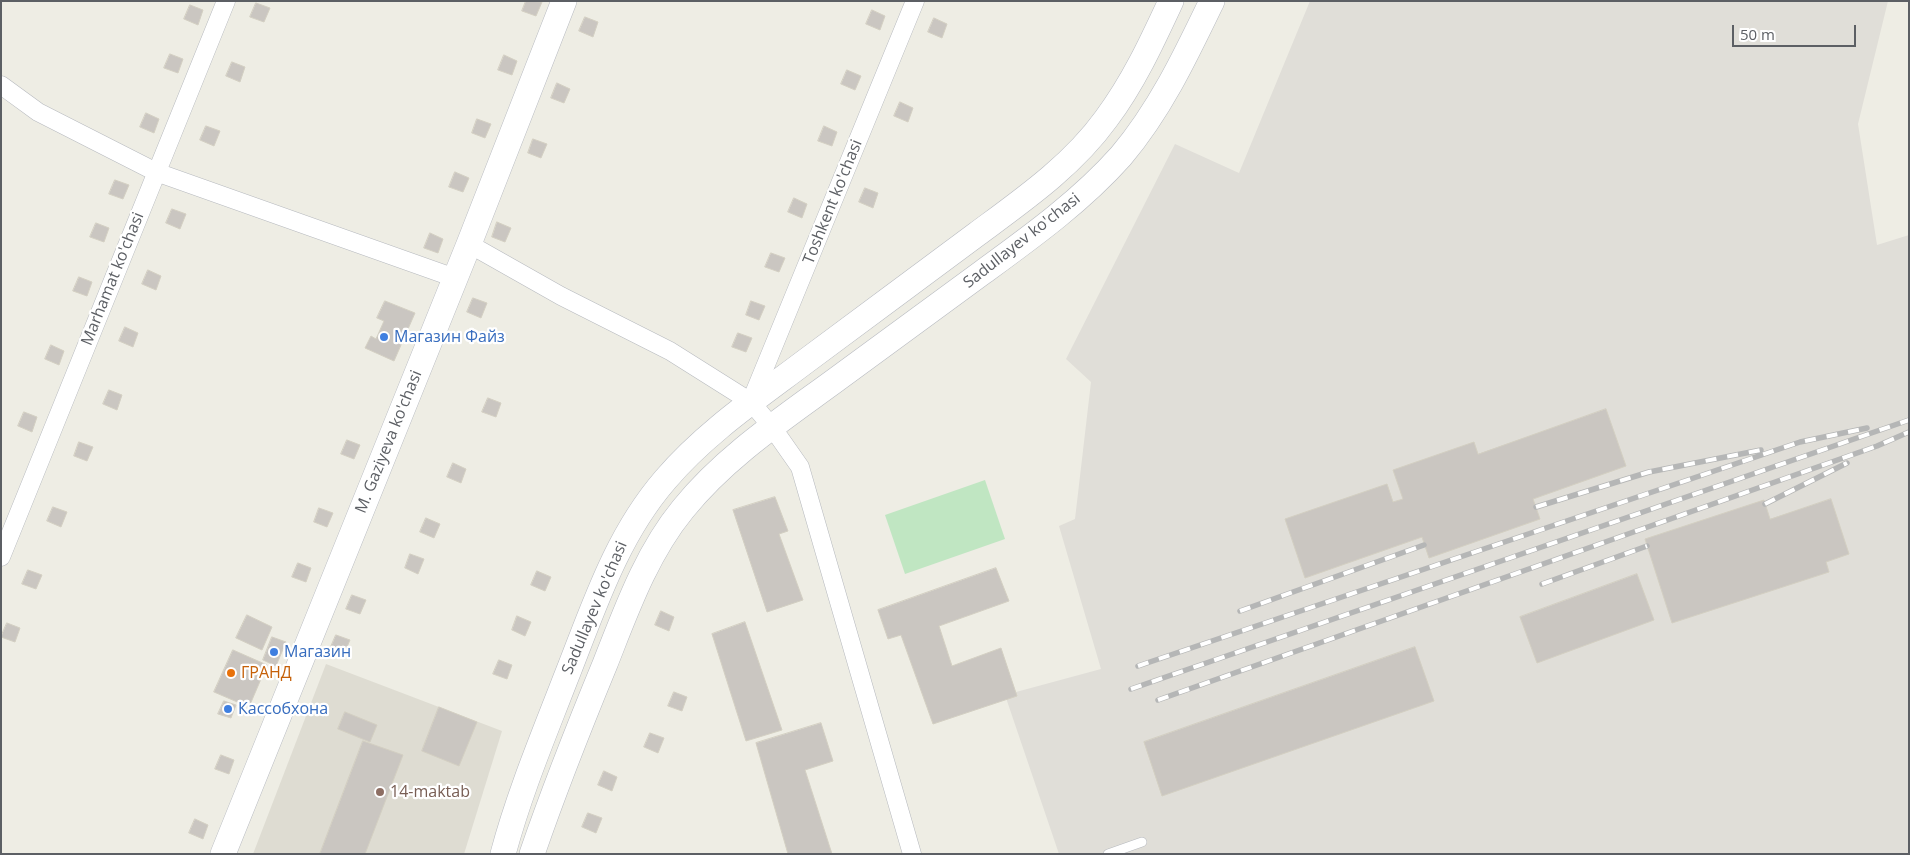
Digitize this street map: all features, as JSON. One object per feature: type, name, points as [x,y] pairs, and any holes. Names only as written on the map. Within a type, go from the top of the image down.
[{"type":"main road","name":"M. Gaziyeva ko'chasi","points":[[223,854],[469,244],[564,1]]},
{"type":"main road","name":"Sadullayev ko'chasi","points":[[503,854],[525,785],[589,620],[615,556],[628,530],[645,504],[683,460],[751,402],[1020,202],[1066,164],[1106,120],[1130,84],[1171,1]]},
{"type":"main road","name":"Sadullayev ko'chasi","points":[[532,854],[553,790],[625,615],[649,561],[677,516],[702,487],[772,427],[1032,236],[1078,199],[1120,157],[1146,124],[1168,90],[1212,1]]},
{"type":"street","name":"Marhamat ko'chasi","points":[[1,557],[226,1]]},
{"type":"street","name":"Toshkent ko'chasi","points":[[751,402],[915,1]]},
{"type":"street","points":[[1,85],[38,112],[156,172],[455,278]]},
{"type":"street","points":[[469,244],[561,296],[670,351],[751,402],[772,427],[800,467],[912,854]]},
{"type":"lane","points":[[1108,854],[1142,842]]},
{"type":"shaded area","points":[[1310,1],[1888,1],[1858,124],[1877,245],[1909,235],[1909,854],[1059,854],[1005,695],[1101,669],[1059,526],[1075,519],[1091,382],[1066,359],[1175,144],[1239,173]]},
{"type":"shaded area","name":"14-maktab","points":[[326,664],[502,731],[464,854],[253,854]]},
{"type":"green space","points":[[985,480],[1005,539],[905,574],[885,515]]},
{"type":"building","points":[[526,1],[542,2],[536,16],[522,11]]},
{"type":"building","points":[[256,3],[270,8],[264,22],[250,17]]},
{"type":"building","points":[[190,5],[203,10],[198,25],[184,19]]},
{"type":"building","points":[[872,10],[885,16],[880,30],[866,24]]},
{"type":"building","points":[[585,17],[598,22],[593,37],[579,31]]},
{"type":"building","points":[[934,18],[947,24],[942,38],[928,32]]},
{"type":"building","points":[[170,54],[183,59],[178,73],[164,68]]},
{"type":"building","points":[[504,55],[517,61],[512,75],[498,70]]},
{"type":"building","points":[[232,62],[245,67],[240,82],[226,76]]},
{"type":"building","points":[[847,70],[861,76],[855,90],[841,84]]},
{"type":"building","points":[[557,83],[570,89],[564,103],[551,98]]},
{"type":"building","points":[[900,102],[913,108],[908,122],[894,116]]},
{"type":"building","points":[[146,113],[159,119],[154,133],[140,127]]},
{"type":"building","points":[[477,119],[491,124],[485,138],[472,133]]},
{"type":"building","points":[[206,126],[220,131],[214,146],[200,140]]},
{"type":"building","points":[[824,126],[837,132],[832,146],[818,141]]},
{"type":"building","points":[[533,139],[547,144],[541,158],[528,153]]},
{"type":"building","points":[[455,172],[469,178],[463,192],[449,187]]},
{"type":"building","points":[[115,180],[129,185],[123,199],[109,194]]},
{"type":"building","points":[[865,188],[878,193],[873,208],[859,202]]},
{"type":"building","points":[[794,198],[807,204],[802,218],[788,212]]},
{"type":"building","points":[[172,209],[186,214],[180,229],[166,223]]},
{"type":"building","points":[[497,222],[511,228],[505,242],[492,237]]},
{"type":"building","points":[[96,223],[109,228],[104,242],[90,237]]},
{"type":"building","points":[[430,233],[443,239],[438,253],[424,248]]},
{"type":"building","points":[[771,253],[785,258],[779,272],[765,267]]},
{"type":"building","points":[[148,270],[161,276],[156,290],[142,284]]},
{"type":"building","points":[[79,277],[92,282],[87,296],[73,291]]},
{"type":"building","points":[[473,298],[487,303],[481,318],[467,312]]},
{"type":"building","points":[[385,301],[415,313],[394,361],[365,348],[371,336],[376,339],[384,321],[377,318]]},
{"type":"building","points":[[751,301],[765,306],[759,320],[746,315]]},
{"type":"building","points":[[125,327],[138,333],[133,347],[119,341]]},
{"type":"building","points":[[738,333],[752,338],[746,352],[732,347]]},
{"type":"building","points":[[51,345],[64,351],[59,365],[45,359]]},
{"type":"building","points":[[109,390],[122,395],[117,410],[103,404]]},
{"type":"building","points":[[488,398],[501,403],[496,417],[482,412]]},
{"type":"building","points":[[1606,409],[1626,466],[1533,499],[1540,519],[1429,558],[1422,537],[1305,578],[1285,519],[1387,484],[1393,502],[1403,499],[1393,470],[1474,442],[1478,454]]},
{"type":"building","points":[[24,412],[37,417],[32,432],[18,426]]},
{"type":"building","points":[[347,440],[360,445],[354,459],[341,454]]},
{"type":"building","points":[[79,442],[93,447],[87,461],[74,456]]},
{"type":"building","points":[[453,463],[466,469],[461,483],[447,477]]},
{"type":"building","points":[[775,497],[788,531],[779,534],[803,600],[767,612],[733,510]]},
{"type":"building","points":[[1831,499],[1849,554],[1826,562],[1829,572],[1672,623],[1645,539],[1764,500],[1770,519]]},
{"type":"building","points":[[53,507],[67,512],[61,527],[47,521]]},
{"type":"building","points":[[319,508],[333,513],[327,527],[314,522]]},
{"type":"building","points":[[426,518],[440,524],[434,538],[420,532]]},
{"type":"building","points":[[410,554],[424,559],[418,574],[405,568]]},
{"type":"building","points":[[298,563],[311,568],[306,582],[292,577]]},
{"type":"building","points":[[996,568],[1009,601],[939,626],[952,666],[1001,648],[1017,696],[933,724],[901,635],[888,639],[878,610]]},
{"type":"building","points":[[28,570],[42,575],[36,589],[22,584]]},
{"type":"building","points":[[537,571],[551,577],[545,591],[531,585]]},
{"type":"building","points":[[1637,574],[1654,620],[1537,663],[1520,617]]},
{"type":"building","points":[[352,595],[366,600],[360,614],[346,609]]},
{"type":"building","points":[[661,611],[674,617],[669,631],[655,625]]},
{"type":"building","points":[[247,615],[272,627],[262,650],[236,638]]},
{"type":"building","points":[[517,616],[531,622],[525,636],[512,630]]},
{"type":"building","points":[[745,622],[782,730],[746,741],[712,634]]},
{"type":"building","points":[[7,623],[20,628],[15,642],[1,637]]},
{"type":"building","points":[[336,635],[350,640],[344,654],[330,649]]},
{"type":"building","points":[[272,637],[286,642],[276,666],[263,660]]},
{"type":"building","points":[[1415,647],[1434,701],[1162,796],[1144,742]]},
{"type":"building","points":[[233,650],[267,665],[249,707],[214,692]]},
{"type":"building","points":[[499,660],[512,665],[507,679],[493,674]]},
{"type":"building","points":[[674,692],[687,697],[682,711],[668,706]]},
{"type":"building","points":[[224,701],[236,705],[231,718],[218,714]]},
{"type":"building","points":[[439,707],[477,722],[459,766],[422,751]]},
{"type":"building","points":[[345,712],[377,725],[370,742],[338,729]]},
{"type":"building","points":[[821,723],[833,761],[805,770],[832,854],[788,854],[756,743]]},
{"type":"building","points":[[650,733],[664,738],[658,753],[644,747]]},
{"type":"building","points":[[363,741],[403,755],[365,854],[320,854]]},
{"type":"building","points":[[221,755],[234,760],[229,774],[215,769]]},
{"type":"building","points":[[604,771],[617,777],[612,791],[598,785]]},
{"type":"building","points":[[588,813],[602,818],[596,833],[582,827]]},
{"type":"building","points":[[195,819],[208,825],[203,839],[189,833]]},
{"type":"railway","points":[[1131,689],[1909,420]]},
{"type":"railway","points":[[1138,666],[1800,442],[1867,428]]},
{"type":"railway","points":[[1158,700],[1877,446],[1909,432]]},
{"type":"railway","points":[[1536,507],[1649,472],[1761,450]]},
{"type":"railway","points":[[1765,504],[1847,463]]},
{"type":"railway","points":[[1240,611],[1424,545]]},
{"type":"railway","points":[[1542,584],[1647,546]]},
{"type":"place","name":"Магазин Файз","points":[[384,337]]},
{"type":"place","name":"Магазин","points":[[274,652]]},
{"type":"place","name":"ГРАНД","points":[[231,673]]},
{"type":"place","name":"Кассобхона","points":[[228,709]]},
{"type":"place","name":"14-maktab","points":[[380,792]]}]
